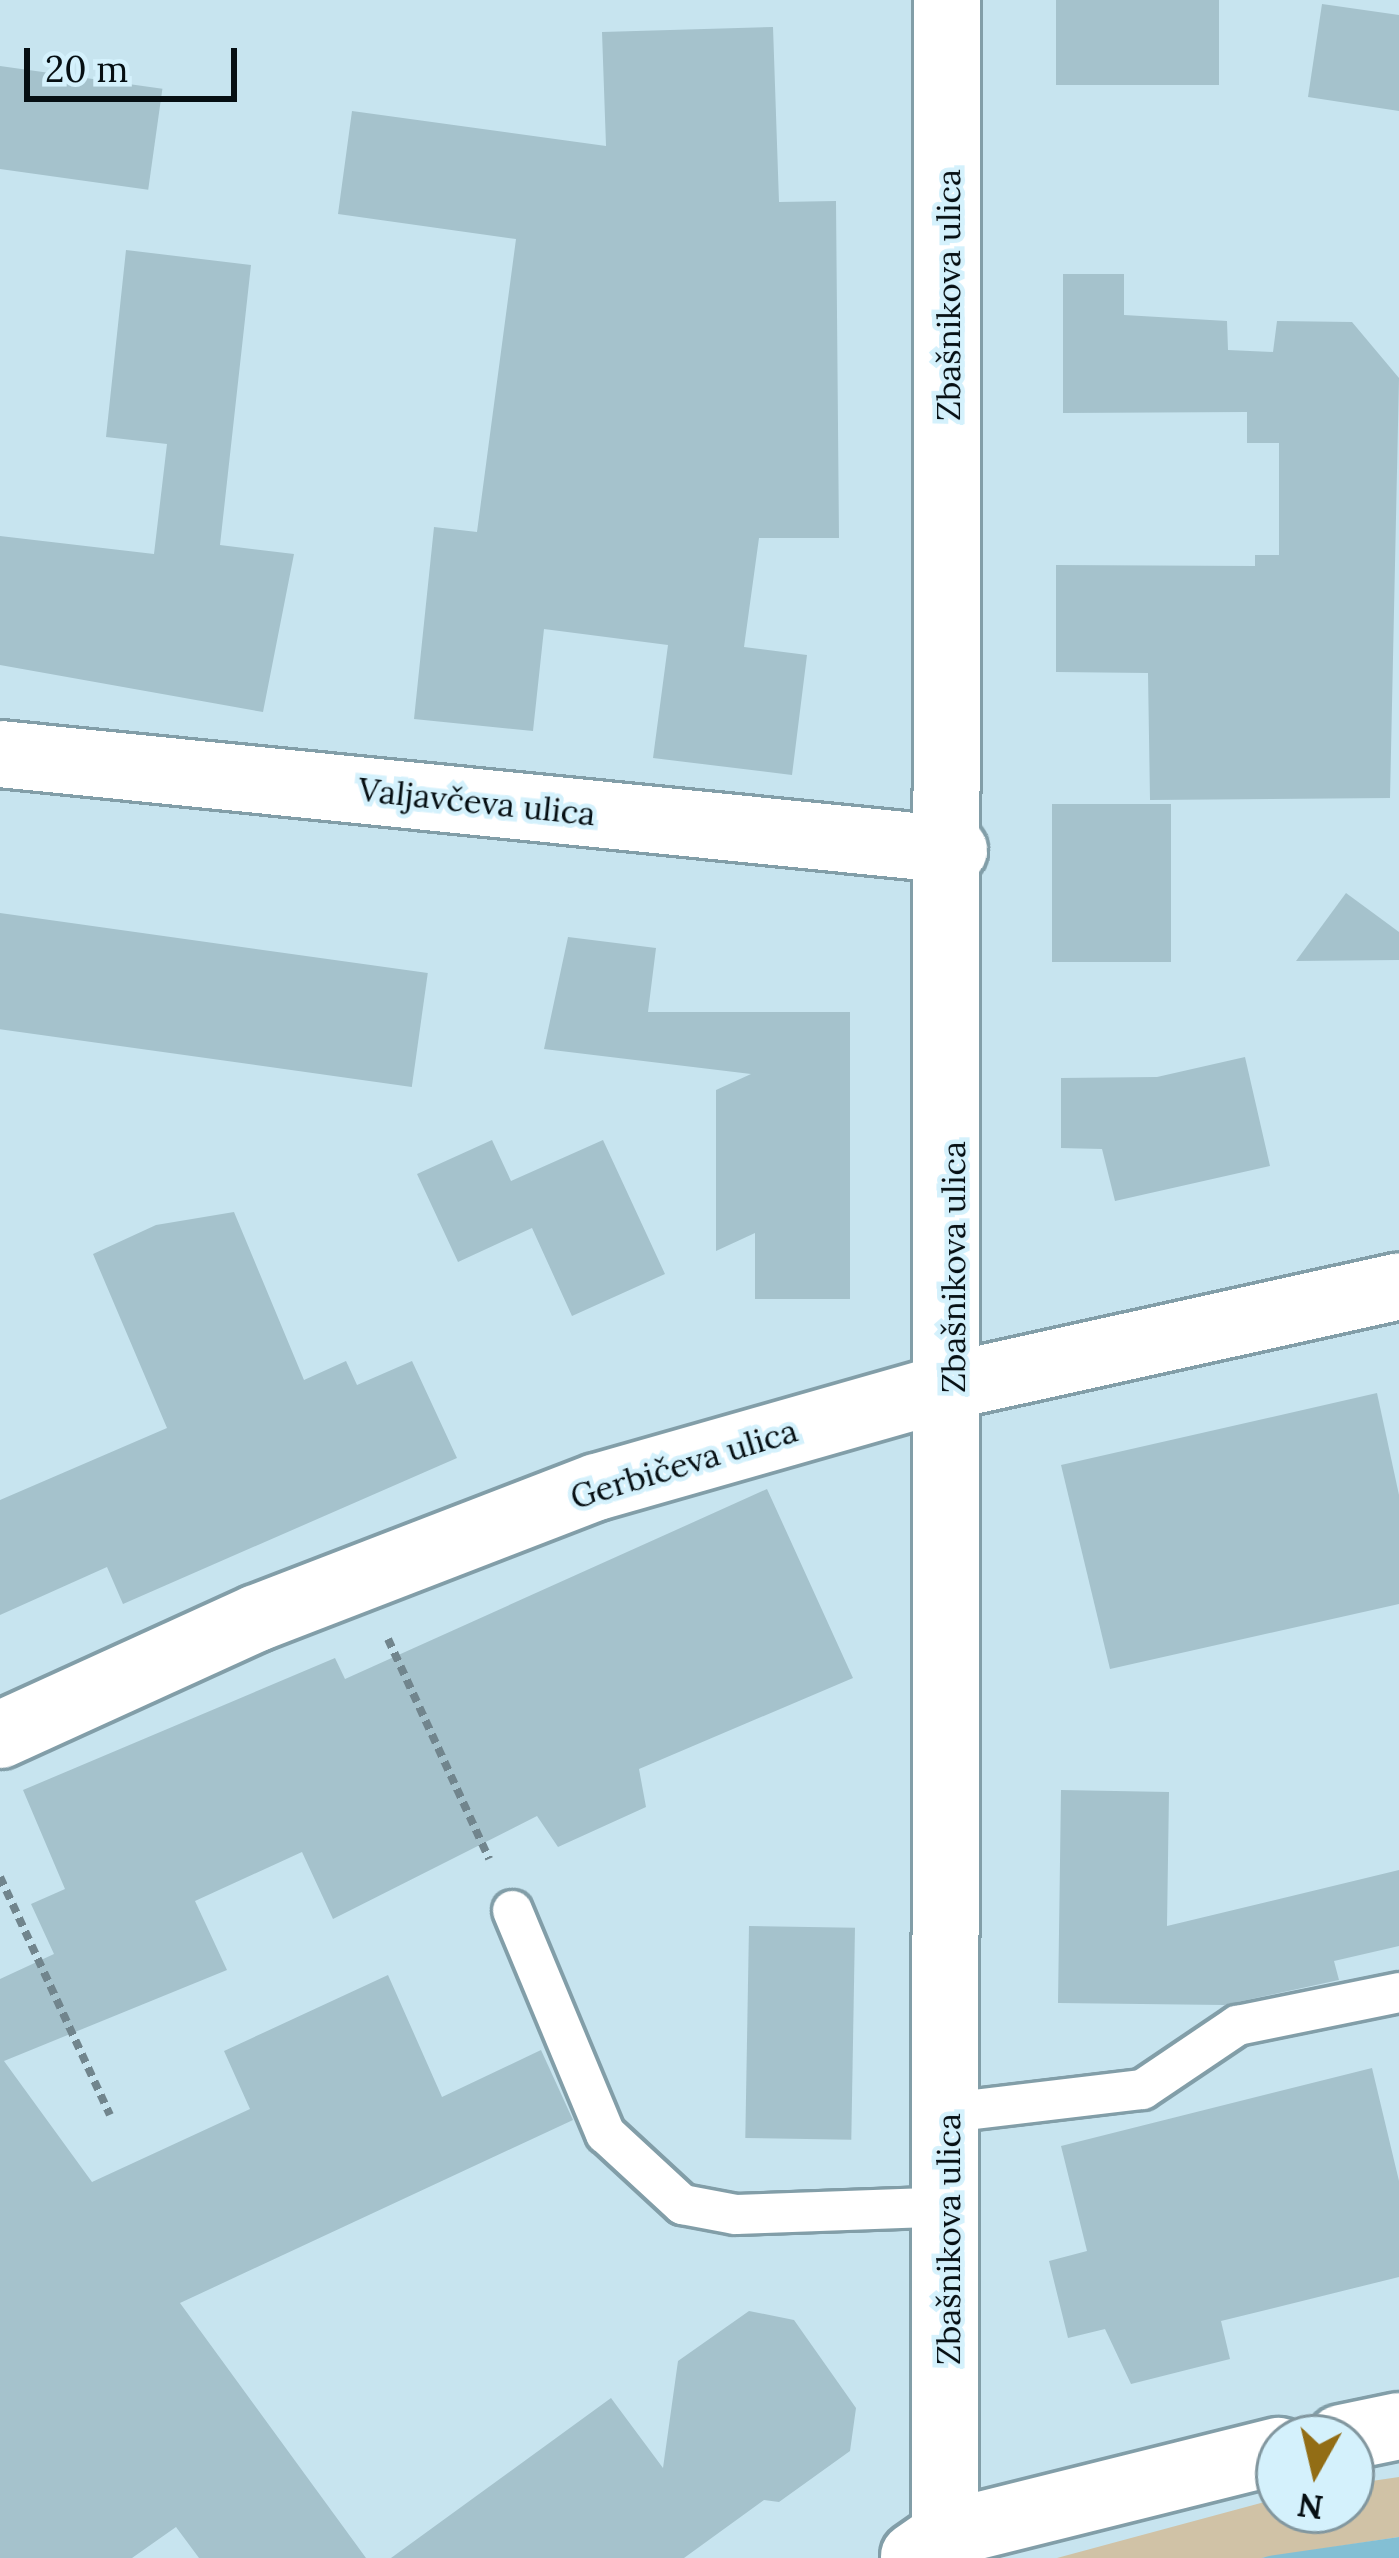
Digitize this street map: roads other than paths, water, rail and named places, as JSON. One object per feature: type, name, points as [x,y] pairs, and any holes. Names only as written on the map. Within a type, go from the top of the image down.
[{"type":"street","name":"Zbašnikova ulica","points":[[928,2546],[950,2206],[954,850],[946,0]]},
{"type":"street","name":"Valjavčeva ulica","points":[[0,754],[954,850]]},
{"type":"street","name":"Gerbičeva ulica","points":[[0,1735],[360,1578],[597,1487],[954,1385],[1399,1286]]},
{"type":"street","points":[[928,2546],[1255,2457]]},
{"type":"lane","points":[[512,1910],[605,2133],[682,2204],[735,2214],[950,2206]]},
{"type":"lane","points":[[948,2112],[1142,2089],[1237,2025],[1399,1992]]},
{"type":"water","points":[[1399,2537],[1399,2558],[1262,2558],[1269,2556]]}]
